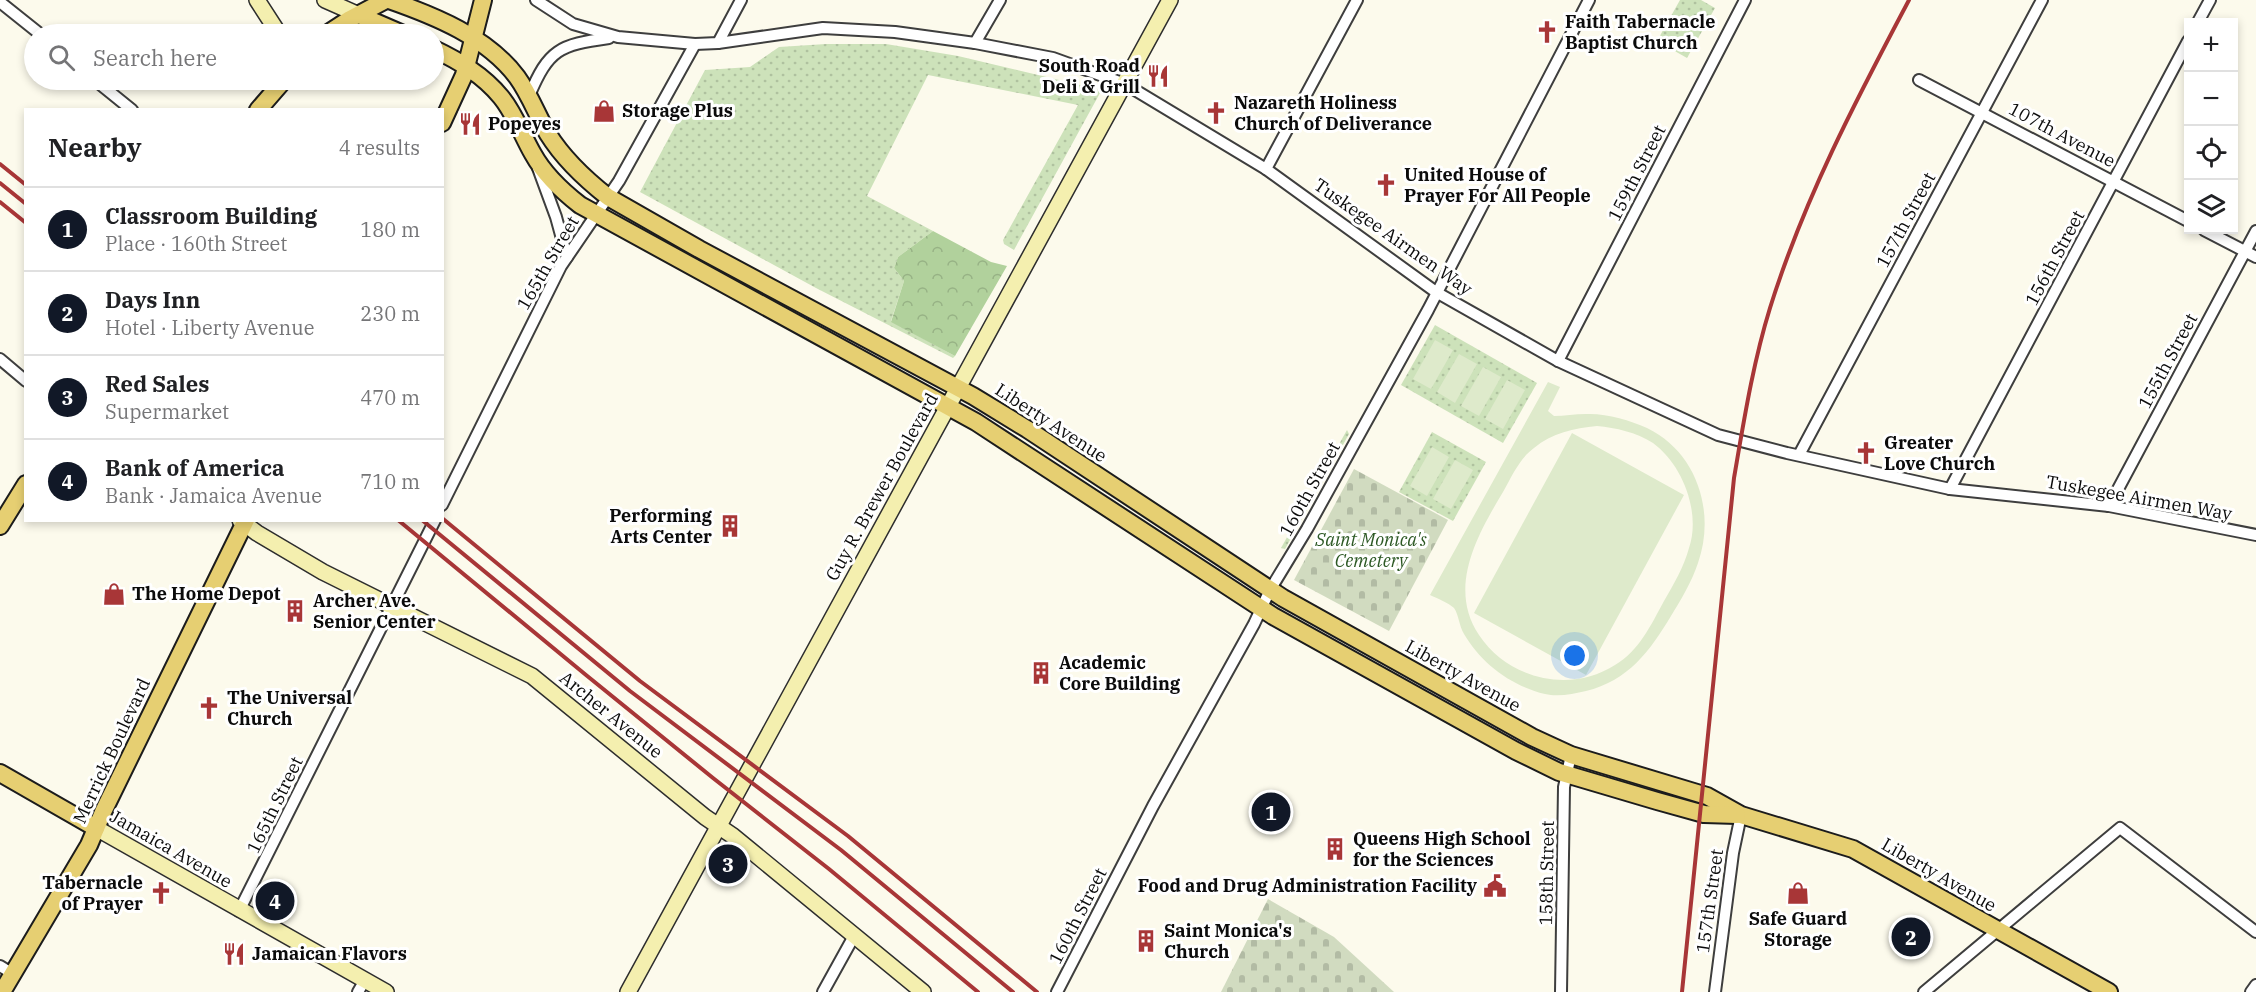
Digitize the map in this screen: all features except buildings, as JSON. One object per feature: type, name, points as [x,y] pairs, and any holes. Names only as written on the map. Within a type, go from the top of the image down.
[{"type":"main road","points":[[257,0],[273,24]]},
{"type":"main road","points":[[325,0],[379,24]]},
{"type":"main road","points":[[343,24],[387,0]]},
{"type":"main road","name":"Liberty Avenue","points":[[387,0],[441,24]]},
{"type":"main road","points":[[444,119],[457,94],[467,66],[483,0]]},
{"type":"main road","name":"Guy R. Brewer Boulevard","points":[[628,992],[1170,0]]},
{"type":"main road","name":"Liberty Avenue","points":[[444,25],[475,39],[500,58],[518,78],[560,150],[584,177],[608,197],[699,249],[958,388],[1027,429],[1270,590],[1509,724],[1571,755],[1707,796],[1741,815],[1844,845],[2109,992]]},
{"type":"main road","name":"Liberty Avenue","points":[[444,54],[467,66],[488,83],[507,104],[534,156],[562,190],[580,205],[949,406],[1003,438],[1261,608],[1502,743],[1566,774],[1704,814],[1741,815]]},
{"type":"main road","points":[[260,108],[275,90]]},
{"type":"main road","points":[[0,526],[24,487]]},
{"type":"main road","name":"Archer Avenue","points":[[244,522],[323,572],[532,676],[923,992]]},
{"type":"main road","name":"Merrick Boulevard","points":[[2,992],[7,970],[89,845],[244,522]]},
{"type":"main road","name":"Jamaica Avenue","points":[[0,773],[239,911],[361,986],[386,992]]},
{"type":"street","name":"Tuskegee Airmen Way","points":[[536,0],[573,24],[618,37],[695,44],[718,43],[824,28],[895,32],[1053,58],[1125,84],[1266,169],[1436,292],[1558,361],[1718,435],[1950,489],[2109,506],[2256,535]]},
{"type":"street","points":[[718,43],[741,0]]},
{"type":"street","points":[[975,44],[1000,0]]},
{"type":"street","points":[[1266,169],[1357,0]]},
{"type":"street","name":"160th Street","points":[[1057,992],[1153,806],[1436,292],[1589,0]]},
{"type":"street","name":"159th Street","points":[[1558,361],[1744,0]]},
{"type":"street","name":"157th Street","points":[[1799,455],[2042,0]]},
{"type":"street","points":[[2200,18],[2210,0]]},
{"type":"street","points":[[0,2],[28,24]]},
{"type":"street","name":"Tuskegee Airmen Way","points":[[528,96],[542,67],[559,50],[578,42],[618,37]]},
{"type":"street","name":"165th Street","points":[[444,501],[567,256],[619,181],[695,44]]},
{"type":"street","name":"156th Street","points":[[1950,489],[2184,49]]},
{"type":"street","name":"107th Avenue","points":[[1920,80],[2184,219]]},
{"type":"street","points":[[107,90],[130,108]]},
{"type":"street","name":"Liberty Avenue","points":[[534,156],[567,256]]},
{"type":"street","name":"155th Street","points":[[2109,506],[2256,231]]},
{"type":"street","points":[[2212,234],[2256,257]]},
{"type":"street","points":[[0,358],[24,379]]},
{"type":"street","name":"165th Street","points":[[239,911],[434,522]]},
{"type":"street","name":"158th Street","points":[[1561,992],[1566,774],[1571,755]]},
{"type":"street","name":"157th Street","points":[[1715,992],[1732,853],[1741,815]]},
{"type":"street","points":[[1924,992],[2120,828],[2256,932]]},
{"type":"street","points":[[822,992],[854,936]]},
{"type":"street","points":[[2251,992],[2256,985]]},
{"type":"green space","points":[[1680,0],[1701,0],[1715,8],[1687,58],[1657,41]]},
{"type":"green space","points":[[886,44],[958,56],[1097,89],[1100,93],[1014,250],[1004,244],[1003,240],[1078,105],[928,75],[867,196],[933,231],[898,257],[894,268],[904,281],[891,321],[955,356],[953,358],[816,288],[640,192],[705,70],[750,67],[779,47]]},
{"type":"green space","points":[[933,231],[991,262],[1007,266],[955,356],[891,322],[904,281],[894,268],[898,257]]},
{"type":"green space","points":[[1435,325],[1537,383],[1503,443],[1401,385]]},
{"type":"green space","points":[[1435,340],[1453,350],[1431,389],[1413,379]]},
{"type":"green space","points":[[1459,354],[1477,364],[1455,403],[1437,392]]},
{"type":"green space","points":[[1483,367],[1501,377],[1479,416],[1461,406]]},
{"type":"green space","points":[[1507,380],[1525,390],[1503,429],[1485,419]]},
{"type":"green space","points":[[1548,382],[1560,387],[1548,411],[1554,416],[1582,414],[1609,416],[1647,428],[1679,452],[1698,485],[1705,524],[1703,544],[1698,563],[1679,604],[1655,641],[1636,663],[1614,680],[1601,686],[1576,693],[1555,695],[1520,685],[1488,664],[1471,645],[1461,628],[1454,608],[1430,595]],"holes":[[[1597,426],[1640,436],[1664,452],[1681,477],[1691,505],[1693,520],[1689,548],[1678,576],[1649,628],[1638,645],[1623,659],[1597,674],[1579,679],[1560,680],[1541,677],[1506,662],[1491,650],[1479,635],[1470,617],[1466,598],[1466,580],[1470,561],[1484,525],[1524,457],[1541,443],[1564,432]]]},
{"type":"green space","points":[[1347,430],[1349,434],[1285,549],[1281,548]]},
{"type":"green space","points":[[1432,432],[1486,462],[1453,521],[1399,492]]},
{"type":"green space","points":[[1572,433],[1684,495],[1586,675],[1474,613]]},
{"type":"green space","points":[[1432,447],[1449,457],[1427,496],[1410,486]]},
{"type":"green space","points":[[1455,460],[1473,470],[1451,509],[1433,499]]},
{"type":"green space","name":"Saint Monica's Cemetery","points":[[1354,469],[1448,520],[1389,631],[1294,580]]},
{"type":"green space","points":[[1268,899],[1334,937],[1394,992],[1221,992]]},
{"type":"railway","points":[[1682,992],[1734,478],[1754,371],[1770,308],[1815,189],[1909,0]]},
{"type":"railway","points":[[0,164],[24,183]]},
{"type":"railway","points":[[0,183],[24,202]]},
{"type":"railway","points":[[0,202],[24,221]]},
{"type":"railway","points":[[444,520],[640,681],[848,836],[1037,992]]},
{"type":"railway","points":[[400,522],[978,992]]},
{"type":"railway","points":[[424,522],[630,691],[841,850],[1013,992]]},
{"type":"place","name":"Faith Tabernacle Baptist Church","points":[[1547,32]]},
{"type":"place","name":"South Road Deli & Grill","points":[[1158,76]]},
{"type":"place","name":"Storage Plus","points":[[604,111]]},
{"type":"place","name":"Nazareth Holiness Church of Deliverance","points":[[1216,113]]},
{"type":"place","name":"Popeyes","points":[[470,124]]},
{"type":"place","name":"United House of Prayer For All People","points":[[1386,185]]},
{"type":"place","name":"Greater Love Church","points":[[1866,453]]},
{"type":"place","name":"Performing Arts Center","points":[[730,526]]},
{"type":"place","name":"The Home Depot","points":[[114,594]]},
{"type":"place","name":"Archer Ave. Senior Center","points":[[295,611]]},
{"type":"place","name":"Academic Core Building","points":[[1041,673]]},
{"type":"place","name":"The Universal Church","points":[[209,708]]},
{"type":"place","name":"Classroom Building","points":[[1271,812]]},
{"type":"place","name":"Queens High School for the Sciences","points":[[1335,849]]},
{"type":"place","name":"Red Sales","points":[[728,864]]},
{"type":"place","name":"Food and Drug Administration Facility","points":[[1495,886]]},
{"type":"place","name":"Tabernacle of Prayer","points":[[161,893]]},
{"type":"place","name":"Safe Guard Storage","points":[[1798,893]]},
{"type":"place","name":"Bank of America","points":[[275,901]]},
{"type":"place","name":"Days Inn","points":[[1911,937]]},
{"type":"place","name":"Saint Monica's Church","points":[[1146,941]]},
{"type":"place","name":"Jamaican Flavors","points":[[234,954]]}]
